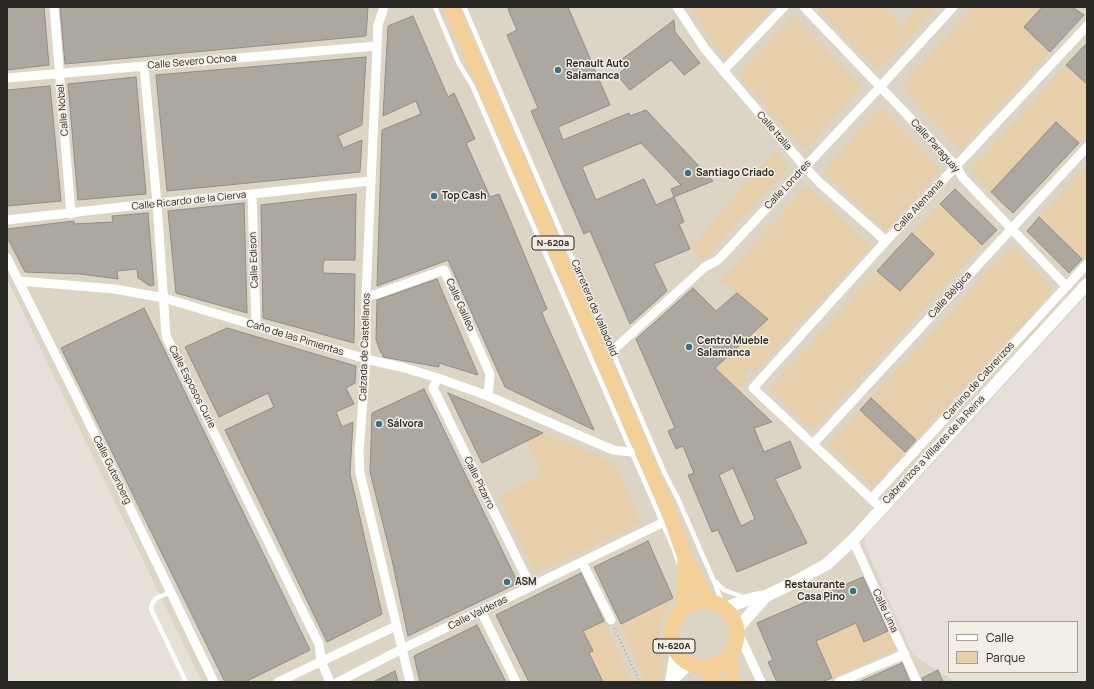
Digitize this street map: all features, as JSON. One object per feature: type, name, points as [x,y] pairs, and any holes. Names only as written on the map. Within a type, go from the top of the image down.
[{"type":"highway","name":"Carretera de Valladolid","points":[[451,7],[669,512],[686,558],[708,601]]},
{"type":"highway","name":"Carretera de Valladolid","points":[[683,608],[686,558]]},
{"type":"highway","points":[[683,608],[698,601],[708,601],[719,604],[732,618],[737,631],[735,645],[729,656],[720,664],[705,668],[716,682]]},
{"type":"highway","name":"N-620A","points":[[683,608],[673,624],[671,634],[672,643],[676,652],[682,659],[689,664],[705,668]]},
{"type":"highway","points":[[729,656],[733,682]]},
{"type":"street","name":"Calle Nobel","points":[[54,7],[71,214]]},
{"type":"street","name":"Calzada de Castellanos","points":[[384,7],[378,25],[370,181],[366,296],[366,359],[359,453],[360,473],[410,682]]},
{"type":"street","name":"Calle Italia","points":[[677,7],[705,49],[805,167],[819,182],[886,241]]},
{"type":"street","points":[[723,71],[784,7]]},
{"type":"street","name":"Calle Paraguay","points":[[804,7],[956,166],[963,178],[1066,286]]},
{"type":"street","name":"Calle Londres","points":[[612,351],[705,267],[718,260],[880,87],[952,7]]},
{"type":"street","name":"Calle Alemania","points":[[813,444],[753,388],[886,241],[1087,26]]},
{"type":"street","name":"Calle Severo Ochoa","points":[[7,78],[377,46]]},
{"type":"street","name":"Calle Esposos Curie","points":[[144,66],[157,203],[166,336],[319,644],[321,661],[330,682]]},
{"type":"street","name":"Calle Bélgica","points":[[813,444],[1087,147]]},
{"type":"street","name":"Calle Ricardo de la Cierva","points":[[7,220],[370,181]]},
{"type":"street","name":"Calle Edison","points":[[252,194],[256,326]]},
{"type":"street","name":"Calle Gutenberg","points":[[7,258],[77,398],[214,682]]},
{"type":"street","name":"Camino de Cabrerizos","points":[[872,498],[1087,264]]},
{"type":"street","name":"Calle Galileo","points":[[366,296],[377,294],[444,270],[490,374],[488,396]]},
{"type":"street","name":"Caño de las Pimientas","points":[[18,281],[115,289],[164,298],[366,359],[405,368],[438,378],[488,396],[613,450],[631,452]]},
{"type":"street","name":"Cabrerizos a Villares de la Reina","points":[[724,608],[750,599],[766,596],[827,564],[853,540],[1087,284]]},
{"type":"street","name":"Calle Pizarro","points":[[438,378],[433,388],[531,587]]},
{"type":"street","points":[[813,444],[881,508]]},
{"type":"street","name":"Calle Valderas","points":[[338,682],[402,649],[662,523]]},
{"type":"street","name":"Calle Lima","points":[[853,540],[917,682]]},
{"type":"street","points":[[582,562],[611,620]]},
{"type":"street","name":"Cabrerizos a Villares de la Reina","points":[[737,631],[766,596]]},
{"type":"street","points":[[482,611],[516,682]]},
{"type":"street","points":[[278,682],[396,626]]},
{"type":"street","points":[[737,631],[761,682]]},
{"type":"street","points":[[671,682],[676,652]]},
{"type":"street","points":[[838,682],[905,654]]},
{"type":"street","points":[[671,682],[689,664]]},
{"type":"lane","name":"Carretera de Valladolid","points":[[435,7],[459,64],[472,85],[676,554],[685,583]]},
{"type":"lane","name":"Carretera de Valladolid","points":[[464,7],[665,474],[678,499],[714,579],[724,608]]},
{"type":"lane","points":[[714,579],[724,590],[750,599]]},
{"type":"lane","points":[[171,592],[156,598],[151,609],[186,682]]},
{"type":"path","points":[[611,620],[640,682]]},
{"type":"shaded area","points":[[7,7],[1087,7],[1087,295],[865,537],[865,546],[913,655],[956,682],[202,682],[7,279]]},
{"type":"green space","points":[[691,7],[772,7],[725,58],[714,44]]},
{"type":"green space","points":[[816,7],[882,7],[902,26],[918,7],[937,7],[878,71]]},
{"type":"green space","points":[[973,7],[1042,7],[1024,27],[1050,52],[960,150],[901,86]]},
{"type":"green space","points":[[794,15],[862,87],[804,151],[739,74]]},
{"type":"green space","points":[[1066,65],[1087,84],[1087,134],[1079,143],[1056,122],[991,192],[970,170]]},
{"type":"green space","points":[[881,107],[941,170],[886,230],[823,171]]},
{"type":"green space","points":[[775,151],[789,167],[702,261],[692,248],[731,200]]},
{"type":"green space","points":[[1087,165],[1087,254],[1082,259],[1039,217]]},
{"type":"green space","points":[[807,186],[871,246],[755,372],[751,368],[744,376],[748,380],[739,390],[715,368],[768,319],[721,280]]},
{"type":"green space","points":[[940,204],[982,245],[813,430],[769,389],[877,271],[900,290],[934,254],[912,233]]},
{"type":"green space","points":[[1012,246],[1054,290],[916,440],[871,398]]},
{"type":"green space","points":[[860,410],[905,452],[874,486],[828,446]]},
{"type":"green space","points":[[543,433],[615,463],[641,523],[536,573],[498,496],[542,475],[527,441]]},
{"type":"green space","points":[[673,598],[663,616],[660,625],[660,639],[664,660],[662,682],[645,682],[621,624]]},
{"type":"green space","points":[[604,621],[631,682],[608,682],[607,680],[603,682],[589,653],[593,651],[583,631]]},
{"type":"green space","points":[[856,623],[865,641],[888,631],[896,649],[832,678],[816,641]]},
{"type":"building","points":[[7,7],[44,7],[49,65],[7,70]]},
{"type":"building","points":[[60,7],[368,7],[366,36],[65,64]]},
{"type":"building","points":[[513,7],[568,7],[610,105],[558,127],[563,140],[629,113],[630,116],[646,110],[713,181],[674,197],[684,222],[679,224],[690,249],[654,264],[667,291],[630,324],[590,231],[584,234],[531,111],[538,108],[507,35],[517,30],[508,9]],"holes":[[[641,143],[681,185],[671,189],[674,197],[656,205],[644,179],[596,200],[582,167]]]},
{"type":"building","points":[[1042,7],[1072,7],[1084,15],[1050,52],[1024,27]]},
{"type":"building","points":[[413,16],[448,97],[454,93],[475,139],[466,143],[490,197],[499,194],[547,309],[542,312],[544,318],[594,430],[505,387],[448,260],[377,286],[382,130],[421,114],[416,101],[383,116],[388,26]]},
{"type":"building","points":[[674,20],[675,32],[700,63],[684,75],[671,60],[630,90],[617,75],[626,68],[621,60]]},
{"type":"building","points":[[1087,43],[1087,84],[1066,65]]},
{"type":"building","points":[[366,57],[362,125],[338,136],[343,148],[362,140],[360,172],[167,191],[156,75]]},
{"type":"building","points":[[136,77],[146,194],[78,200],[68,84]]},
{"type":"building","points":[[50,86],[61,201],[7,206],[7,90]]},
{"type":"building","points":[[1056,122],[1079,143],[1013,213],[991,192]]},
{"type":"building","points":[[955,189],[997,230],[982,245],[940,204]]},
{"type":"building","points":[[356,194],[355,260],[324,260],[323,266],[323,273],[355,274],[354,343],[263,318],[261,205]]},
{"type":"building","points":[[244,203],[247,313],[176,293],[168,211]]},
{"type":"building","points":[[148,213],[154,285],[150,286],[138,278],[137,269],[117,271],[118,279],[80,274],[25,272],[7,237],[7,229],[74,221],[74,224],[113,222],[112,216]]},
{"type":"building","points":[[1039,217],[1082,259],[1069,273],[1027,231]]},
{"type":"building","points":[[912,233],[934,254],[900,291],[877,271]]},
{"type":"building","points":[[437,279],[478,375],[439,363],[439,367],[383,357],[383,353],[381,353],[376,340],[377,300]]},
{"type":"building","points":[[693,288],[716,311],[737,293],[768,319],[715,368],[772,422],[754,428],[764,452],[790,441],[801,468],[775,479],[807,543],[737,572],[718,530],[712,532],[688,475],[694,473],[683,446],[676,449],[668,431],[675,428],[636,339]],"holes":[[[733,468],[755,519],[741,526],[719,475]]]},
{"type":"building","points":[[144,308],[310,650],[245,682],[225,682],[61,348]]},
{"type":"building","points":[[227,328],[356,366],[355,383],[346,388],[354,404],[336,412],[342,427],[353,422],[350,474],[382,614],[327,642],[225,430],[274,407],[268,393],[219,417],[185,347]]},
{"type":"building","points":[[424,389],[518,583],[408,636],[392,560],[370,472],[372,413]]},
{"type":"building","points":[[448,393],[503,416],[543,433],[482,463]]},
{"type":"building","points":[[871,398],[916,440],[905,452],[860,410]]},
{"type":"building","points":[[648,541],[673,598],[621,624],[594,567]]},
{"type":"building","points":[[581,573],[604,621],[583,631],[593,651],[589,653],[603,682],[529,682],[496,615]]},
{"type":"building","points":[[863,577],[888,631],[864,642],[856,623],[816,641],[832,678],[822,682],[777,682],[768,662],[773,660],[757,623]]},
{"type":"building","points":[[477,625],[506,682],[420,682],[414,656]]},
{"type":"building","points":[[902,663],[910,682],[859,682]]},
{"type":"building","points":[[938,670],[943,682],[923,682],[922,678]]},
{"type":"building","points":[[395,671],[398,682],[373,682]]},
{"type":"place","name":"Renault Auto Salamanca","points":[[558,70]]},
{"type":"place","name":"Santiago Criado","points":[[688,173]]},
{"type":"place","name":"Top Cash","points":[[434,196]]},
{"type":"place","name":"Centro Mueble Salamanca","points":[[689,347]]},
{"type":"place","name":"Sálvora","points":[[379,424]]},
{"type":"place","name":"ASM","points":[[507,582]]},
{"type":"place","name":"Restaurante Casa Pino","points":[[853,591]]}]
